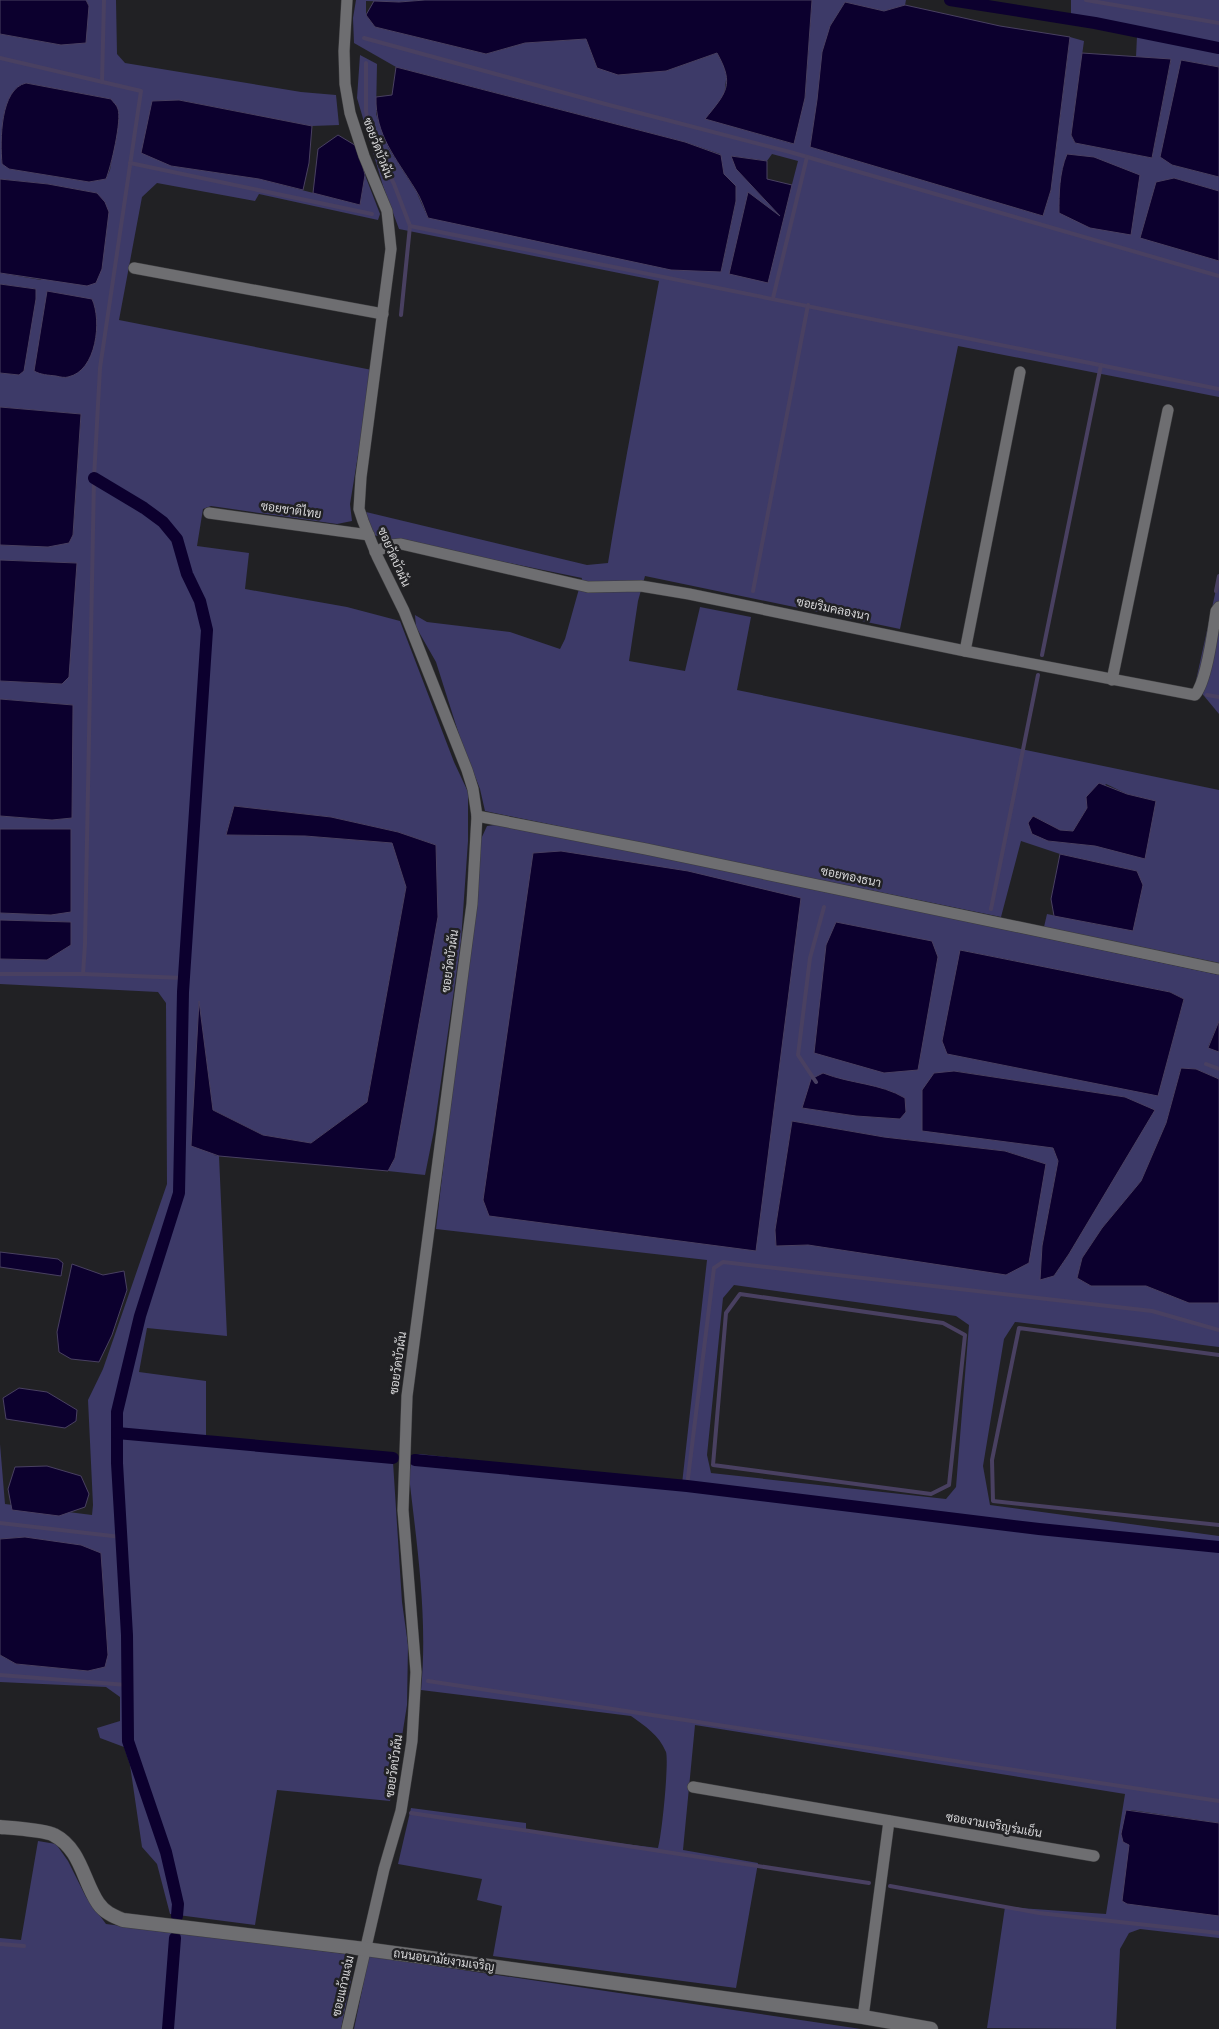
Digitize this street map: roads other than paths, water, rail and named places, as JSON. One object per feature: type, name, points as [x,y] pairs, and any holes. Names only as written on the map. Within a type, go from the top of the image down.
[{"type":"street","name":"ซอยวัดบัวผัน","points":[[347,0],[344,51],[350,113],[364,156],[382,196],[390,228],[389,270],[360,477],[359,508],[375,552],[407,620],[467,770],[473,789],[477,816],[472,904],[408,1396],[403,1510],[416,1672],[412,1742],[402,1811],[384,1869],[365,1949]]},
{"type":"street","points":[[134,268],[383,314]]},
{"type":"street","points":[[965,651],[1020,372]]},
{"type":"street","points":[[1112,680],[1168,410]]},
{"type":"street","name":"ซอยชาติไทย","points":[[209,513],[369,534]]},
{"type":"street","name":"ซอยริมคลองนา","points":[[375,552],[390,545],[401,544],[588,587],[625,585],[650,587],[965,651],[1195,695],[1204,674],[1216,611],[1219,607]]},
{"type":"street","name":"ซอยทองธนา","points":[[477,816],[646,849],[1219,970]]},
{"type":"street","name":"ซอยงามเจริญร่มเย็น","points":[[692,1787],[847,1812],[888,1821],[1094,1856]]},
{"type":"street","points":[[863,2017],[888,1821]]},
{"type":"street","name":"ถนนอนามัยงามเจริญ","points":[[0,1827],[53,1835],[67,1845],[81,1865],[98,1902],[109,1914],[123,1920],[365,1949],[863,2017],[931,2029]]},
{"type":"street","name":"ซอยแก้วแจ่ม","points":[[347,2029],[365,1949]]},
{"type":"waterway","points":[[102,82],[104,0]]},
{"type":"waterway","points":[[950,0],[1095,23],[1219,48]]},
{"type":"waterway","points":[[1086,0],[1219,23]]},
{"type":"waterway","points":[[364,38],[790,152],[1219,276]]},
{"type":"waterway","points":[[0,58],[141,91],[100,368],[94,478],[83,974]]},
{"type":"waterway","points":[[366,63],[366,111],[371,138],[394,184],[410,226],[401,315]]},
{"type":"waterway","points":[[773,298],[807,157]]},
{"type":"waterway","points":[[130,163],[372,214]]},
{"type":"waterway","points":[[410,226],[1219,389]]},
{"type":"waterway","points":[[753,591],[808,305]]},
{"type":"waterway","points":[[1042,655],[1101,365]]},
{"type":"waterway","points":[[94,478],[144,508],[163,522],[177,539],[187,574],[200,601],[207,630],[183,992],[179,1193],[140,1316],[117,1412],[117,1463],[127,1635],[128,1741],[166,1852],[178,1904],[177,1916]]},
{"type":"waterway","points":[[1216,591],[1219,576]]},
{"type":"waterway","points":[[991,909],[1038,675]]},
{"type":"waterway","points":[[1207,695],[1219,697]]},
{"type":"waterway","points":[[816,1082],[798,1055],[810,958],[824,907]]},
{"type":"waterway","points":[[0,974],[83,974],[184,978]]},
{"type":"waterway","points":[[1206,1064],[1219,1069]]},
{"type":"waterway","points":[[687,1486],[714,1268],[723,1262],[1152,1311],[1219,1330]]},
{"type":"waterway","points":[[740,1294],[943,1323],[965,1335],[949,1485],[931,1494],[713,1465],[726,1313],[740,1294]]},
{"type":"waterway","points":[[1219,1355],[1019,1328],[992,1460],[993,1501],[1219,1525]]},
{"type":"waterway","points":[[117,1433],[393,1458]]},
{"type":"waterway","points":[[415,1460],[687,1486],[1039,1529],[1219,1547]]},
{"type":"waterway","points":[[0,1523],[121,1537]]},
{"type":"waterway","points":[[0,1675],[127,1685]]},
{"type":"waterway","points":[[428,1681],[1219,1801]]},
{"type":"waterway","points":[[411,1813],[869,1883]]},
{"type":"waterway","points":[[890,1886],[1039,1913],[1219,1933]]},
{"type":"waterway","points":[[168,2029],[175,1938]]},
{"type":"waterway","points":[[0,1944],[24,1946]]}]
